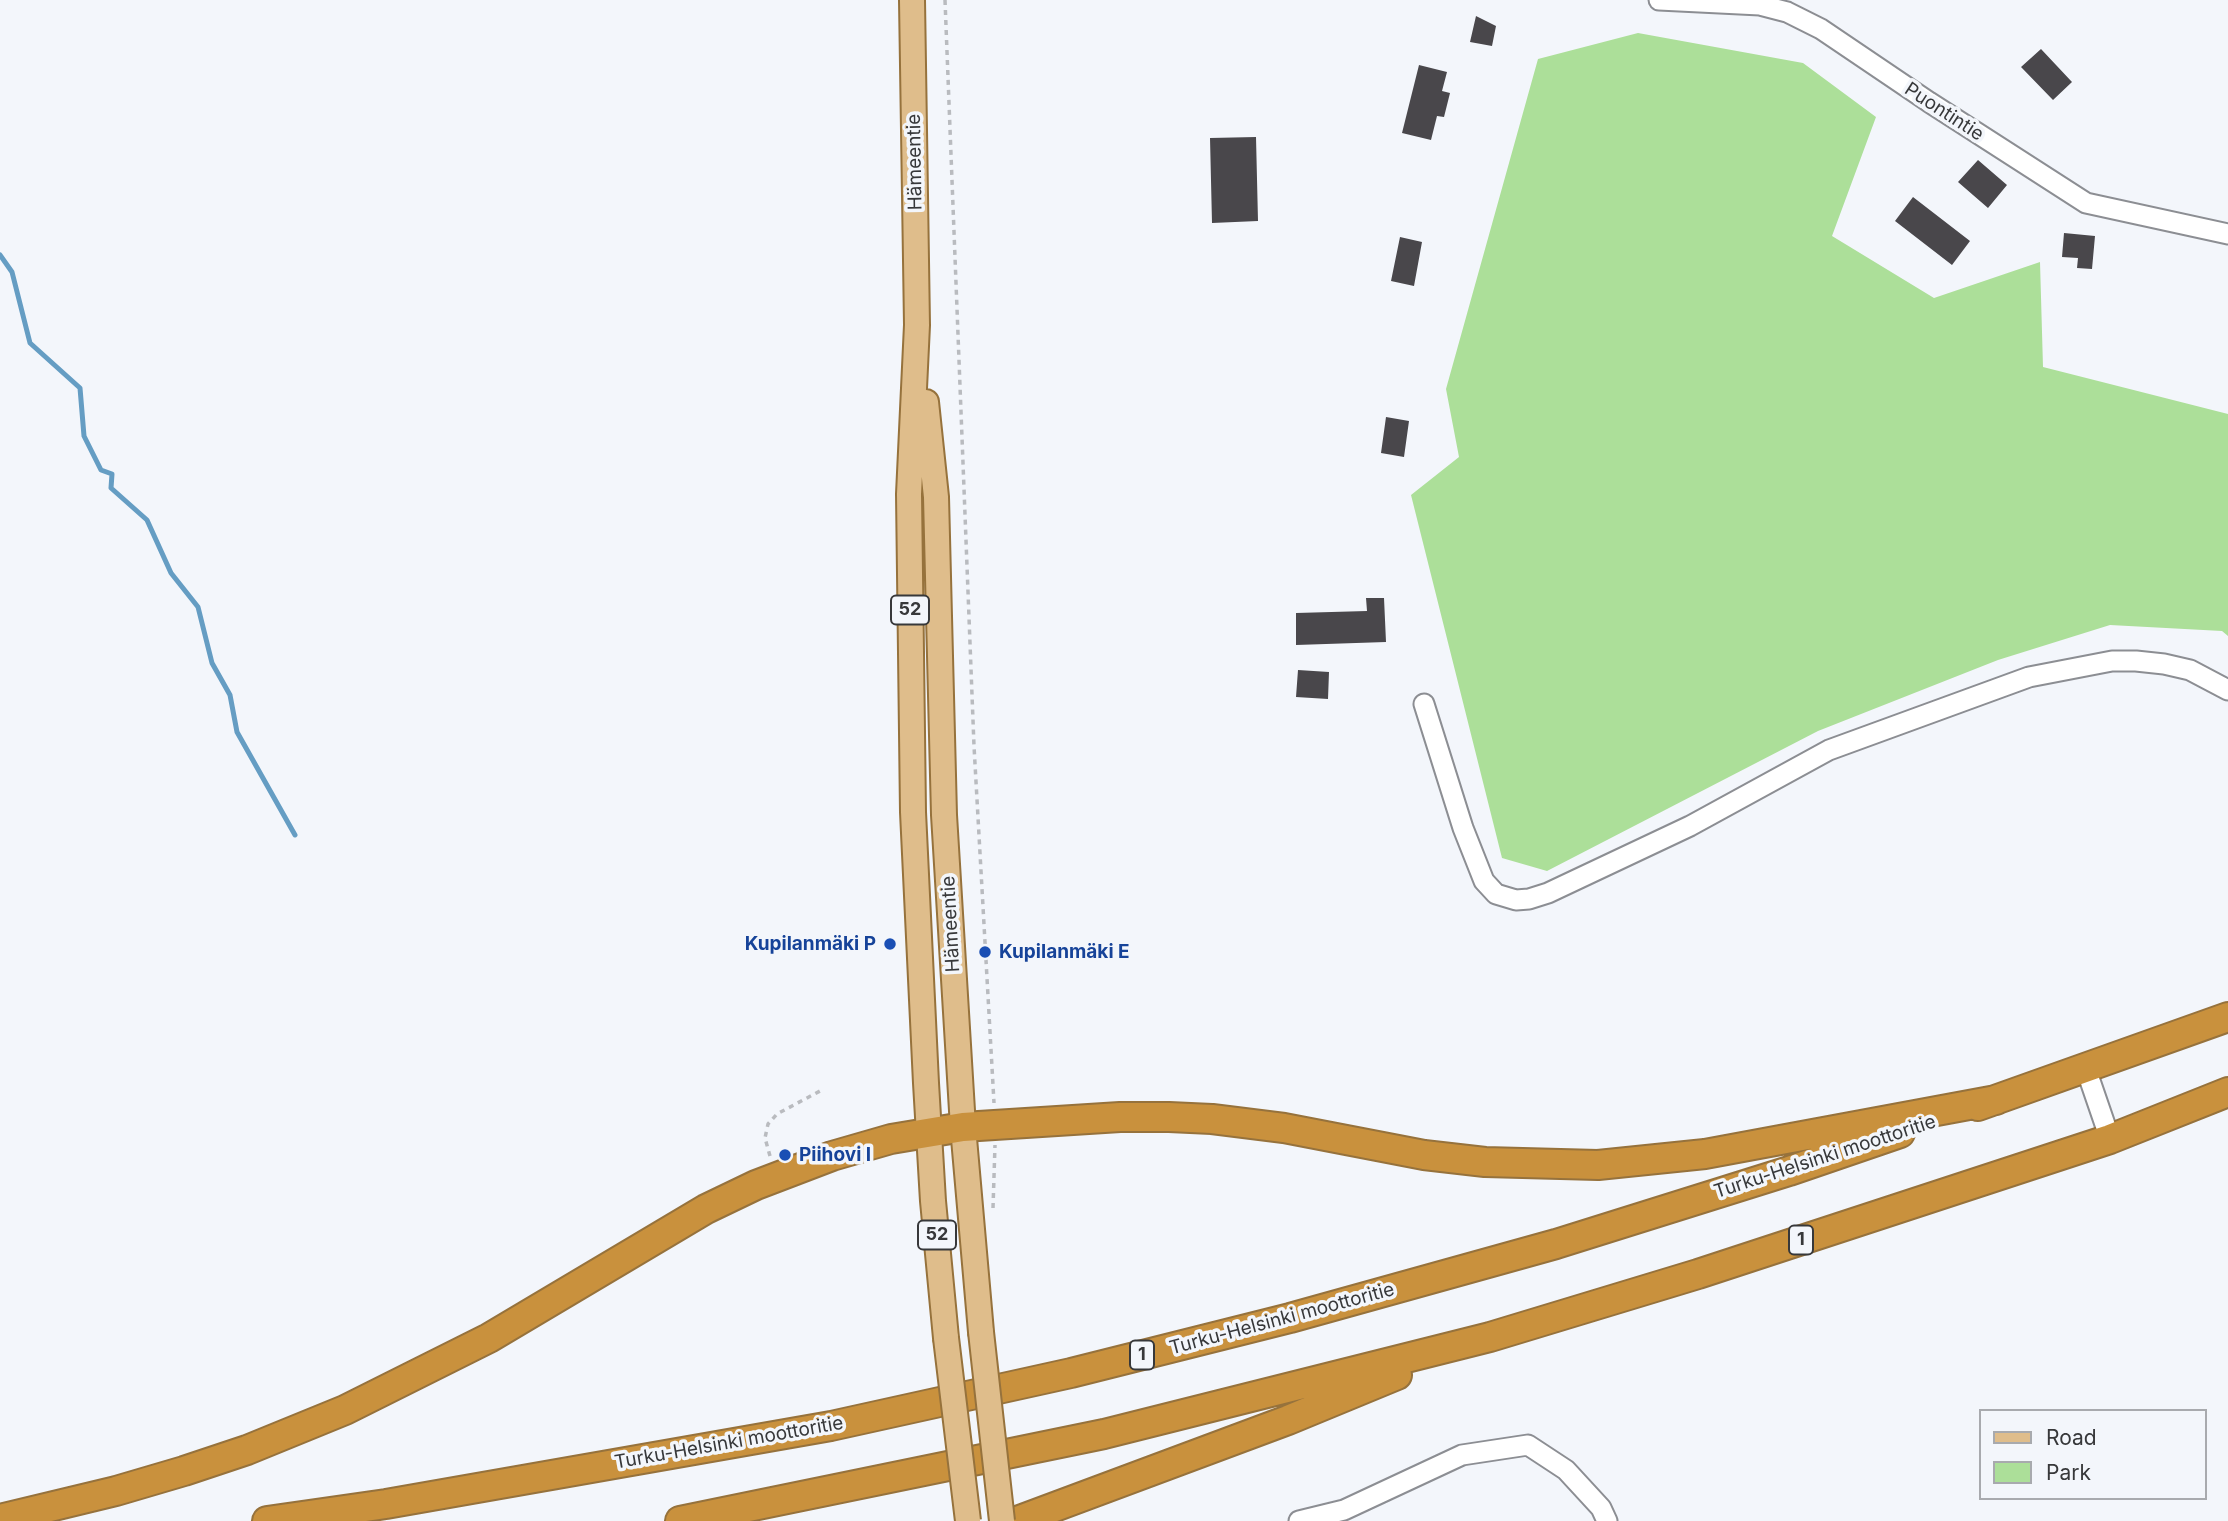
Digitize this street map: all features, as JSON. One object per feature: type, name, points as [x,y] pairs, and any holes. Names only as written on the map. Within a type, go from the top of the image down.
[{"type":"highway","name":"Turku-Helsinki moottoritie","points":[[267,1521],[386,1504],[831,1426],[1071,1373],[1290,1318],[1556,1244],[1789,1171],[2228,1017]]},
{"type":"highway","name":"1","points":[[680,1521],[1104,1434],[1490,1337],[1698,1274],[2110,1139],[2228,1092]]},
{"type":"highway","points":[[0,1519],[116,1491],[184,1471],[247,1450],[345,1410],[489,1338],[706,1209],[743,1191],[832,1156],[891,1139],[963,1127],[1120,1117],[1212,1119],[1284,1128],[1424,1155],[1485,1162],[1598,1164],[1704,1154],[1996,1100]]},
{"type":"highway","points":[[1017,1521],[1288,1420],[1490,1337]]},
{"type":"main road","name":"Hämeentie","points":[[912,0],[917,325],[909,494],[912,757],[929,1132],[946,1339],[968,1521]]},
{"type":"main road","name":"Hämeentie","points":[[917,325],[936,497],[944,815],[963,1127],[981,1332],[1002,1521]]},
{"type":"street","name":"Puontintie","points":[[1659,0],[1760,5],[1787,12],[1821,29],[1928,102],[2086,203],[2228,234]]},
{"type":"street","points":[[1424,704],[1484,881],[1496,894],[1516,900],[1548,893],[1690,826],[1829,750],[2029,677],[2112,661],[2136,661],[2190,670],[2228,690]]},
{"type":"street","points":[[2086,1069],[2110,1139]]},
{"type":"street","points":[[1299,1521],[1344,1510],[1462,1455],[1528,1446],[1566,1470],[1601,1508],[1606,1521]]},
{"type":"path","points":[[945,0],[974,746],[996,1125]]},
{"type":"path","points":[[771,1160],[765,1138],[768,1124],[777,1114],[820,1091]]},
{"type":"green space","points":[[1638,33],[1803,63],[1876,117],[1832,236],[1934,298],[2040,262],[2043,367],[2228,414],[2228,636],[2222,631],[2110,625],[1998,660],[1818,731],[1547,871],[1502,858],[1411,495],[1459,457],[1446,389],[1538,59]]},
{"type":"building","points":[[1476,16],[1496,26],[1492,46],[1470,42]]},
{"type":"building","points":[[2041,49],[2072,82],[2053,100],[2021,67]]},
{"type":"building","points":[[1419,65],[1447,72],[1442,91],[1450,93],[1444,117],[1437,116],[1431,140],[1402,133]]},
{"type":"building","points":[[1256,137],[1258,221],[1212,223],[1210,138]]},
{"type":"building","points":[[1978,160],[2007,185],[1988,208],[1958,182]]},
{"type":"building","points":[[1913,197],[1970,241],[1952,265],[1895,221]]},
{"type":"building","points":[[2064,233],[2095,236],[2092,269],[2077,268],[2078,258],[2062,257]]},
{"type":"building","points":[[1400,237],[1422,242],[1414,286],[1391,281]]},
{"type":"building","points":[[1386,417],[1409,421],[1404,457],[1381,453]]},
{"type":"building","points":[[1366,598],[1384,598],[1386,642],[1296,645],[1296,613],[1367,611]]},
{"type":"building","points":[[1298,670],[1329,672],[1328,699],[1296,697]]},
{"type":"waterway","points":[[0,255],[12,272],[30,343],[80,388],[84,436],[101,470],[112,474],[111,488],[147,520],[171,573],[198,607],[212,663],[230,695],[237,732],[295,835]]},
{"type":"place","name":"Kupilanmäki P","points":[[890,944]]},
{"type":"place","name":"Kupilanmäki E","points":[[985,952]]},
{"type":"place","name":"Piihovi I","points":[[785,1155]]}]
